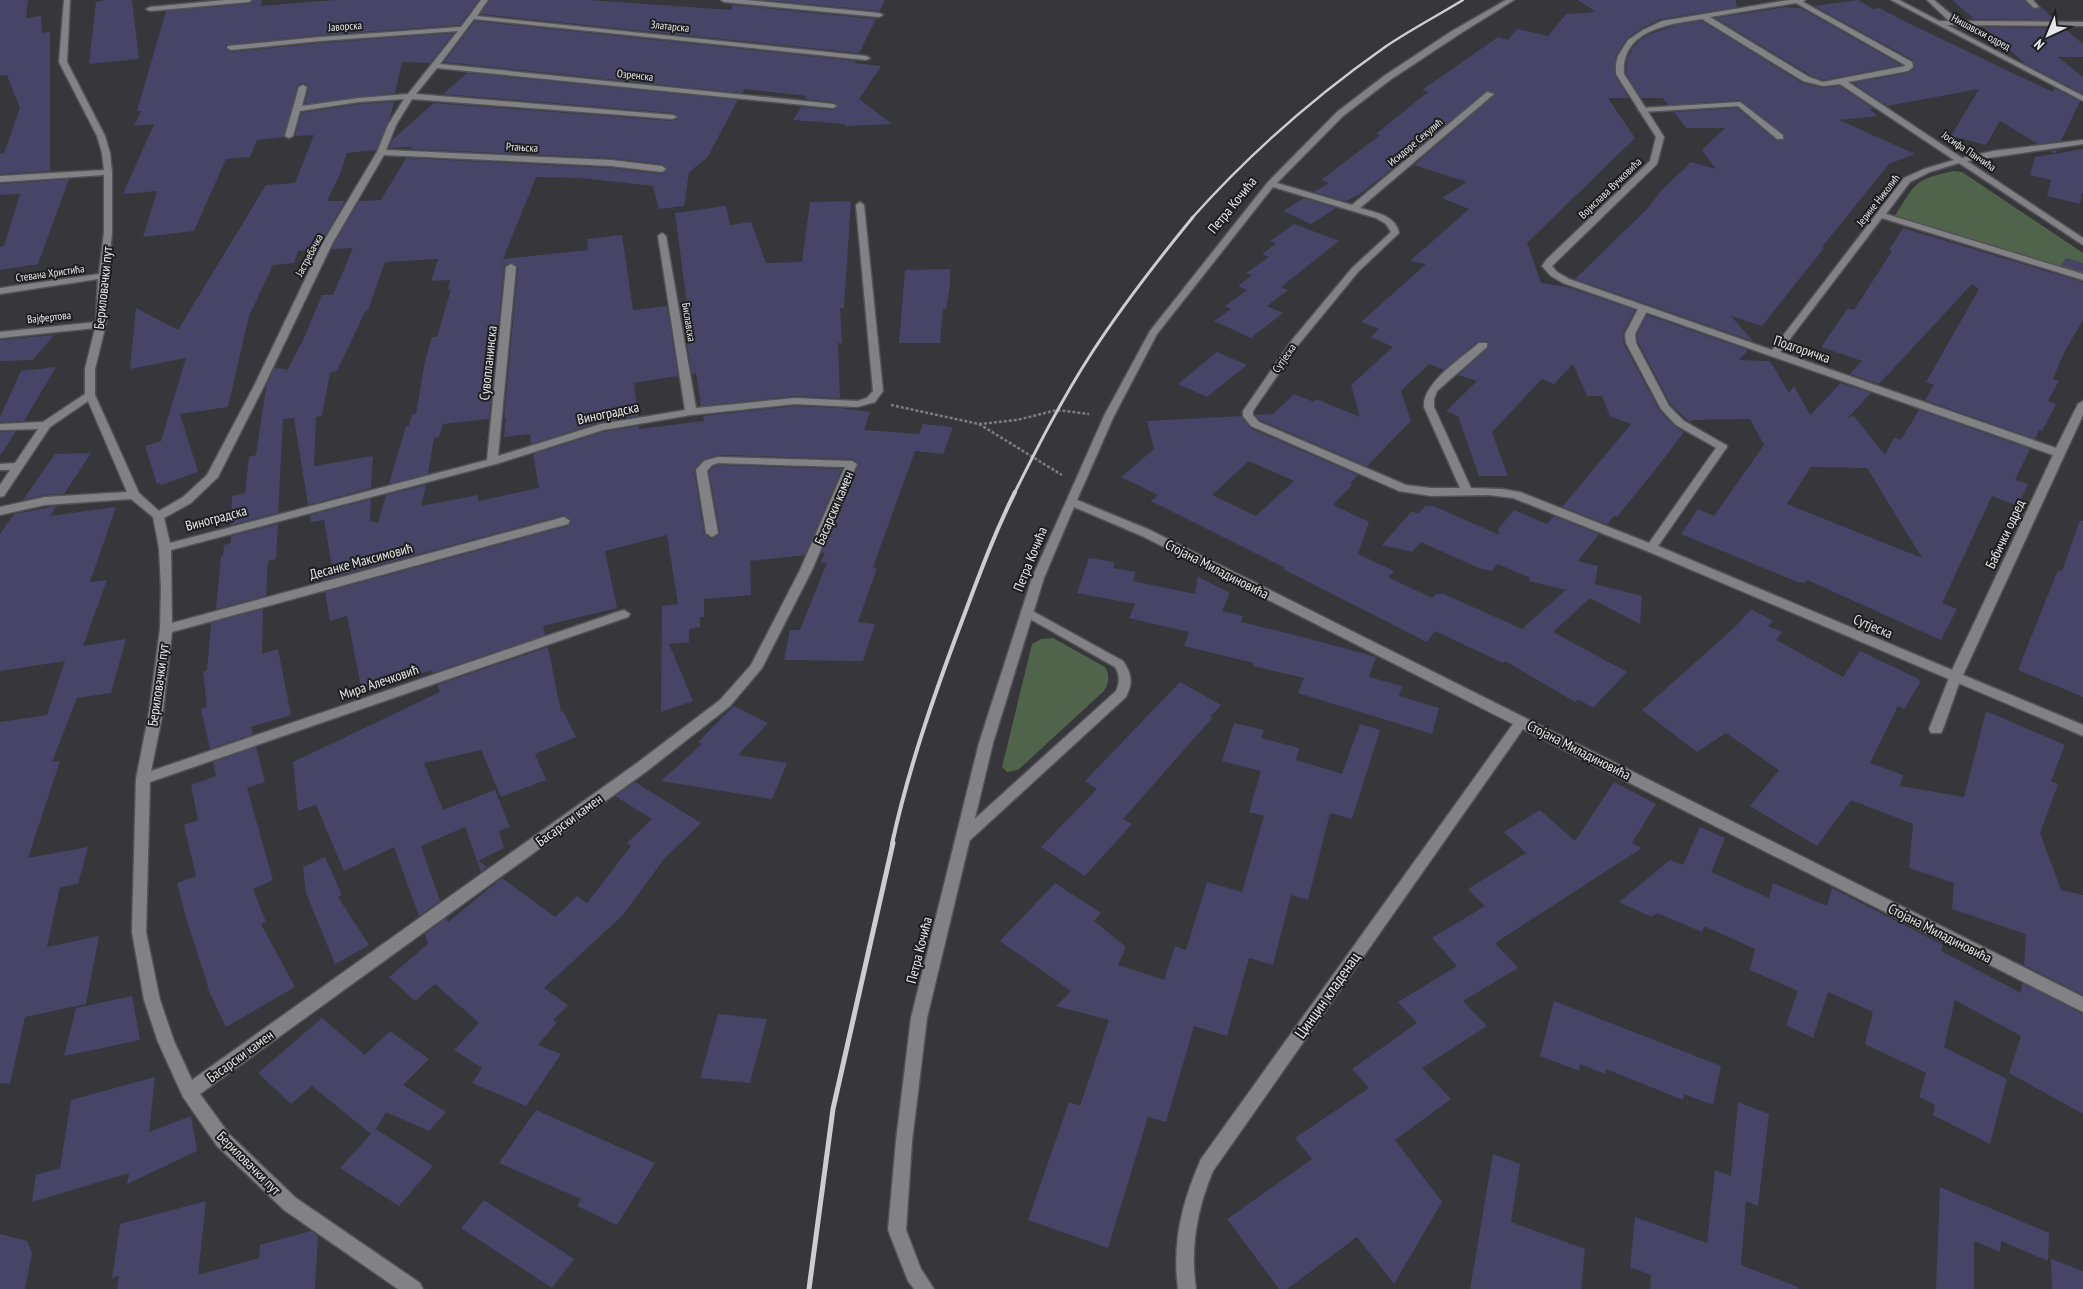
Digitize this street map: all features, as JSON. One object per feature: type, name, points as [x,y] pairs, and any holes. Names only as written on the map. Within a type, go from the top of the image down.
[{"type":"street","name":"Бериловачки пут","points":[[67,0],[63,62],[101,136],[106,153],[108,172],[108,232],[103,276],[102,324],[90,369],[90,395],[134,495],[158,516],[165,548],[167,588],[166,630],[156,712],[144,779],[139,932],[152,1000],[166,1042],[189,1092],[223,1140],[290,1204],[414,1289]]},
{"type":"street","points":[[150,9],[249,0]]},
{"type":"street","name":"Јастребачка","points":[[158,516],[187,500],[212,477],[259,386],[327,244],[381,152],[392,126],[410,96],[436,66],[485,0]]},
{"type":"street","points":[[724,0],[879,15]]},
{"type":"street","name":"Петра Кочића","points":[[925,1289],[914,1275],[897,1230],[904,1141],[919,1018],[986,743],[1027,612],[1038,578],[1109,416],[1153,333],[1271,184],[1340,114],[1387,78],[1447,38],[1510,0]]},
{"type":"street","points":[[1703,16],[1806,79],[1823,84],[1909,67],[1909,64],[1799,0]]},
{"type":"street","name":"Војислава Вучковића","points":[[1550,262],[1654,162],[1660,137],[1620,74],[1618,63],[1625,47],[1642,32],[1662,23],[1799,0]]},
{"type":"street","name":"Нишавски одред","points":[[1894,0],[2083,99]]},
{"type":"street","points":[[1930,0],[1956,22]]},
{"type":"street","points":[[2029,0],[2036,7]]},
{"type":"street","name":"Златарска","points":[[471,17],[866,58]]},
{"type":"street","points":[[1941,24],[1956,22],[2083,24]]},
{"type":"street","name":"Јаворска","points":[[231,48],[320,39],[462,29]]},
{"type":"street","name":"Озренска","points":[[436,66],[833,106]]},
{"type":"street","name":"Јосифа Панчића","points":[[1841,81],[2083,242]]},
{"type":"street","points":[[289,136],[303,87]]},
{"type":"street","name":"Исидоре Секулић","points":[[1354,208],[1490,94]]},
{"type":"street","points":[[297,109],[359,100],[410,96],[673,117]]},
{"type":"street","points":[[1642,110],[1740,104],[1780,137]]},
{"type":"street","name":"Јерине Николић","points":[[1774,354],[1907,180],[1926,170],[1961,160],[2083,142]]},
{"type":"street","name":"Ртањска","points":[[381,152],[611,162],[662,168]]},
{"type":"street","points":[[0,179],[108,172]]},
{"type":"street","name":"Сутјеска","points":[[1271,184],[1354,208],[1389,222],[1395,233],[1355,270],[1295,342],[1248,411],[1248,416],[1255,424],[1403,488],[1421,491],[1495,491],[1516,495],[1651,548],[2083,731]]},
{"type":"street","points":[[860,205],[878,391],[871,400]]},
{"type":"street","points":[[1880,215],[2083,277]]},
{"type":"street","name":"Биславска","points":[[662,236],[691,412]]},
{"type":"street","name":"Подгоричка","points":[[1550,262],[1547,266],[1549,271],[1558,277],[1644,309],[2059,453]]},
{"type":"street","name":"Сувопланинска","points":[[492,462],[511,267]]},
{"type":"street","name":"Стевана Христића","points":[[0,291],[103,276]]},
{"type":"street","points":[[1644,309],[1630,334],[1631,343],[1665,407],[1680,423],[1722,447],[1651,548]]},
{"type":"street","name":"Вајфертова","points":[[0,336],[102,324]]},
{"type":"street","points":[[1467,491],[1428,401],[1432,390],[1482,346]]},
{"type":"street","points":[[0,493],[46,425],[90,395]]},
{"type":"street","name":"Виноградска","points":[[165,548],[492,462],[601,427],[691,412],[795,401],[857,404],[871,400]]},
{"type":"street","name":"Бабички одред","points":[[1936,729],[1956,678],[2083,404]]},
{"type":"street","points":[[0,427],[46,425]]},
{"type":"street","name":"Басарски камен","points":[[189,1092],[642,767],[725,702],[756,668],[806,570],[852,464],[718,460],[708,463],[701,470],[712,533]]},
{"type":"street","points":[[0,467],[17,466]]},
{"type":"street","points":[[0,511],[45,501],[134,495]]},
{"type":"street","name":"Стојана Миладиновића","points":[[1072,502],[1146,533],[2083,1005]]},
{"type":"street","name":"Десанке Максимовић","points":[[166,630],[564,522]]},
{"type":"street","points":[[963,838],[1121,694],[1125,686],[1126,677],[1120,664],[1027,612]]},
{"type":"street","name":"Мира Алечковић","points":[[144,779],[624,614]]},
{"type":"street","name":"Цинцин кладенац","points":[[1187,1289],[1184,1246],[1188,1216],[1195,1190],[1206,1165],[1522,721]]},
{"type":"path","points":[[871,400],[979,424],[1017,420],[1057,410],[1109,416]]},
{"type":"path","points":[[979,424],[1078,485]]},
{"type":"green space","points":[[1954,171],[1962,172],[2083,253],[2083,273],[1894,217],[1912,190],[1923,180]]},
{"type":"green space","points":[[1053,638],[1105,667],[1108,676],[1107,685],[1104,691],[1018,770],[1007,772],[1002,767],[1032,644],[1041,639]]},
{"type":"building","points":[[0,0],[28,0],[26,18],[41,16],[42,33],[50,31],[50,171],[0,174],[0,154],[4,153],[20,108],[7,75],[0,76]]},
{"type":"building","points":[[132,0],[139,59],[89,64],[96,2]]},
{"type":"building","points":[[254,0],[262,0],[260,6],[335,0],[479,0],[460,25],[320,35],[226,45],[225,49],[231,52],[454,33],[430,63],[402,62],[395,93],[305,104],[309,86],[304,83],[298,85],[284,137],[257,140],[250,157],[226,159],[194,231],[143,237],[157,191],[123,194],[154,124],[134,126],[141,111],[137,111],[166,11],[249,4]]},
{"type":"building","points":[[490,0],[589,0],[732,10],[732,5],[876,19],[859,53],[480,14]]},
{"type":"building","points":[[765,0],[885,0],[880,11]]},
{"type":"building","points":[[1578,0],[1736,0],[1737,7],[1661,19],[1642,28],[1626,39],[1616,56],[1614,74],[1629,98],[1608,98],[1635,138],[1527,243],[1541,283],[1567,287],[1635,310],[1623,333],[1624,344],[1659,410],[1684,432],[1617,517],[1614,516],[1607,524],[1562,507],[1631,424],[1610,416],[1602,396],[1587,396],[1573,364],[1554,384],[1542,379],[1492,432],[1508,476],[1479,476],[1458,416],[1446,411],[1477,381],[1458,375],[1488,348],[1489,343],[1487,341],[1478,342],[1444,370],[1429,364],[1401,391],[1411,421],[1367,466],[1260,420],[1255,415],[1273,414],[1294,394],[1314,402],[1316,399],[1360,417],[1351,385],[1393,347],[1371,337],[1379,329],[1361,322],[1426,264],[1410,261],[1469,209],[1442,198],[1467,182],[1414,165],[1496,93],[1486,91],[1360,194],[1346,201],[1314,192],[1329,183],[1321,180],[1380,135],[1376,134],[1428,92],[1422,90],[1498,37],[1508,40],[1517,29],[1548,36],[1566,14],[1596,12]]},
{"type":"building","points":[[1858,0],[1873,9],[1879,8],[2053,92],[2054,88],[2080,101],[2061,141],[2038,144],[2000,121],[1986,145],[1951,136],[1979,89],[1887,106],[1853,83],[1908,73],[1915,67],[1913,60],[1814,6]]},
{"type":"building","points":[[1952,0],[2024,0],[2033,9],[2041,7],[2055,20],[1974,19]]},
{"type":"building","points":[[1786,7],[1801,8],[1901,65],[1823,80],[1810,75],[1715,18]]},
{"type":"building","points":[[475,21],[856,61],[854,63],[881,66],[859,99],[892,124],[845,126],[845,124],[793,120],[801,107],[833,110],[839,107],[833,102],[805,99],[807,96],[745,89],[742,93],[444,62]]},
{"type":"building","points":[[1702,21],[1802,83],[1823,88],[1840,86],[1874,109],[1869,109],[1878,116],[1839,120],[1915,154],[1889,164],[1822,247],[1824,248],[1762,326],[1731,316],[1753,341],[1575,279],[1647,209],[1661,191],[1691,162],[1716,169],[1702,150],[1725,128],[1686,128],[1674,112],[1737,108],[1776,140],[1784,140],[1784,134],[1740,100],[1668,105],[1663,98],[1641,98],[1626,74],[1627,60],[1632,49],[1640,40],[1650,34],[1676,25]]},
{"type":"building","points":[[1983,27],[2064,28],[2083,44],[2083,57],[2058,57],[2083,77],[2083,94],[2027,65]]},
{"type":"building","points":[[467,73],[738,100],[707,158],[689,172],[684,206],[659,209],[653,186],[580,178],[536,177],[503,259],[588,250],[587,239],[622,235],[633,310],[667,306],[678,376],[634,383],[638,416],[600,422],[531,444],[530,434],[504,437],[506,417],[504,418],[518,267],[510,262],[504,267],[489,419],[443,424],[439,437],[434,438],[428,474],[389,484],[406,426],[409,426],[412,414],[416,414],[425,361],[432,337],[437,337],[451,289],[448,290],[450,280],[431,281],[438,259],[385,262],[368,310],[366,310],[337,371],[330,373],[322,416],[316,417],[314,466],[373,456],[371,488],[308,505],[294,418],[283,419],[278,513],[231,525],[232,496],[245,493],[249,457],[256,455],[266,387],[274,368],[286,369],[285,374],[303,340],[322,295],[333,295],[353,248],[331,249],[359,201],[381,200],[406,158],[611,168],[662,174],[668,169],[662,164],[611,158],[411,149],[413,147],[389,148],[392,140],[434,103],[673,121],[679,118],[673,113],[443,94]]},
{"type":"building","points":[[394,102],[390,118],[376,150],[347,153],[340,174],[327,201],[345,201],[317,250],[298,251],[294,263],[273,265],[249,316],[228,407],[180,414],[198,472],[161,485],[160,483],[157,484],[145,446],[161,441],[186,358],[130,369],[136,308],[178,330],[266,185],[295,183],[314,135],[295,136],[301,113],[359,104]]},
{"type":"building","points":[[2083,149],[2083,191],[2080,204],[2047,196],[2051,180],[2030,175],[2035,157]]},
{"type":"building","points":[[69,179],[38,264],[0,270],[0,247],[4,246],[20,194],[0,195],[0,184]]},
{"type":"building","points":[[1304,198],[1336,208],[1311,224],[1283,211]]},
{"type":"building","points":[[851,201],[844,308],[840,308],[842,343],[838,343],[840,398],[795,396],[701,406],[696,373],[692,374],[680,304],[687,304],[675,213],[726,206],[730,225],[751,222],[766,263],[802,262],[810,202]]},
{"type":"building","points":[[1294,224],[1339,241],[1281,287],[1288,290],[1267,306],[1283,313],[1251,338],[1214,321],[1231,309],[1225,306],[1247,290],[1238,286],[1252,275],[1246,273],[1269,257],[1262,254],[1276,244],[1270,241]]},
{"type":"building","points":[[1903,228],[2083,282],[2083,319],[2063,355],[2053,379],[2059,381],[2048,401],[2056,404],[2042,431],[2039,430],[2035,439],[1925,400],[1934,385],[1926,382],[1979,289],[1972,284],[1879,384],[1850,374],[1862,361],[1821,347],[1848,308],[1854,310],[1892,251],[1889,250]]},
{"type":"building","points":[[2066,258],[2083,263],[2083,272],[2061,265]]},
{"type":"building","points":[[950,269],[950,285],[946,309],[943,309],[940,343],[899,343],[905,270]]},
{"type":"building","points":[[1647,315],[1748,350],[1739,360],[1770,361],[1789,393],[1794,386],[1810,415],[1841,383],[1871,393],[1846,420],[1853,415],[1885,455],[1894,438],[1901,440],[1919,410],[2030,449],[2015,480],[2028,484],[2018,506],[1992,496],[1962,560],[1942,603],[1957,609],[1941,640],[1807,580],[1805,583],[1800,583],[1681,534],[1698,509],[1714,516],[1764,445],[1750,419],[1692,420],[1690,422],[1671,405],[1638,342],[1637,334]],"holes":[[[1811,467],[1867,468],[1922,558],[1787,504]]]},
{"type":"building","points":[[54,335],[33,360],[0,361],[0,340]]},
{"type":"building","points":[[1217,352],[1247,365],[1207,397],[1178,384]]},
{"type":"building","points":[[56,367],[24,421],[0,422],[0,417],[21,371]]},
{"type":"building","points":[[795,406],[840,408],[870,412],[864,430],[919,434],[923,424],[953,427],[943,454],[915,451],[873,567],[877,568],[858,622],[875,624],[863,661],[784,660],[790,630],[800,630],[827,563],[821,562],[825,552],[821,553],[859,463],[852,459],[718,455],[703,460],[694,470],[704,533],[711,539],[720,533],[709,472],[713,467],[718,465],[842,469],[805,555],[750,561],[751,595],[704,599],[704,617],[700,617],[700,627],[689,629],[689,642],[669,644],[693,701],[661,712],[662,606],[678,604],[667,535],[605,551],[617,608],[543,626],[545,635],[433,673],[432,670],[362,692],[347,616],[330,621],[325,592],[568,526],[572,521],[564,515],[323,580],[322,570],[332,567],[324,520],[311,522],[310,515],[371,499],[370,521],[378,523],[386,495],[426,485],[421,506],[478,495],[478,501],[539,488],[533,454],[603,432],[639,426],[639,429],[704,421],[703,416]]},
{"type":"building","points":[[1241,416],[1250,428],[1358,475],[1350,484],[1352,485],[1333,505],[1369,522],[1358,554],[1394,571],[1388,577],[1432,598],[1437,594],[1444,594],[1522,629],[1566,590],[1529,581],[1530,578],[1498,564],[1491,571],[1479,568],[1421,542],[1412,552],[1382,545],[1412,511],[1418,514],[1425,506],[1433,506],[1500,535],[1498,529],[1514,510],[1547,524],[1554,516],[1599,534],[1578,561],[1598,566],[1595,584],[1642,596],[1640,624],[1590,598],[1553,632],[1627,672],[1593,708],[1578,699],[1575,702],[1505,661],[1503,663],[1435,631],[1427,642],[1151,501],[1158,495],[1121,477],[1154,449],[1147,421]],"holes":[[[1249,461],[1294,481],[1256,516],[1212,495]]]},
{"type":"building","points":[[16,431],[0,456],[0,432]]},
{"type":"building","points":[[91,453],[64,494],[45,495],[23,500],[55,454]]},
{"type":"building","points":[[56,506],[50,516],[116,507],[90,582],[107,580],[83,646],[126,639],[111,693],[77,698],[52,762],[60,761],[28,858],[88,847],[78,884],[60,887],[47,947],[99,936],[86,1004],[25,1017],[10,1084],[0,1083],[0,722],[47,715],[65,661],[0,671],[0,534],[14,514]]},
{"type":"building","points":[[2080,520],[2083,521],[2083,697],[2018,670],[2058,570],[2062,571]]},
{"type":"building","points":[[278,524],[276,559],[268,561],[266,596],[216,609],[221,556],[223,556],[224,545],[231,543],[231,536]]},
{"type":"building","points":[[1089,558],[1115,562],[1113,568],[1136,572],[1133,581],[1195,594],[1198,577],[1230,593],[1222,611],[1243,616],[1241,622],[1376,657],[1369,677],[1402,686],[1399,696],[1439,708],[1432,734],[1298,693],[1304,678],[1253,666],[1254,663],[1184,646],[1189,632],[1129,618],[1135,604],[1077,593]]},
{"type":"building","points":[[263,609],[262,654],[278,649],[291,715],[251,727],[253,734],[210,749],[201,709],[207,707],[203,672],[207,670],[211,623]]},
{"type":"building","points":[[1751,609],[1773,621],[1768,626],[1782,632],[1776,640],[1843,677],[1860,651],[1921,681],[1904,709],[1898,706],[1870,763],[1903,775],[1900,786],[1964,797],[1986,711],[2065,745],[2051,781],[2058,784],[2040,833],[2061,890],[2083,895],[2083,995],[2024,965],[2026,934],[1952,909],[1954,883],[1909,868],[1913,824],[1851,800],[1817,846],[1750,806],[1779,770],[1726,733],[1697,752],[1642,710],[1734,628]]},
{"type":"building","points":[[548,647],[561,712],[563,711],[576,737],[535,754],[546,780],[501,797],[481,750],[424,763],[443,810],[495,790],[510,827],[499,831],[504,848],[478,861],[487,867],[481,872],[465,827],[421,846],[440,901],[419,916],[394,847],[344,871],[316,805],[298,811],[293,762],[440,692],[437,685]]},
{"type":"building","points":[[1180,682],[1221,705],[1210,717],[1213,717],[1123,819],[1132,824],[1085,876],[1041,847],[1097,789],[1085,781]]},
{"type":"building","points":[[734,706],[768,723],[738,755],[787,763],[772,799],[661,781],[702,744],[698,742]]},
{"type":"building","points":[[1234,723],[1264,730],[1261,738],[1299,748],[1296,760],[1342,774],[1360,724],[1380,730],[1352,819],[1330,813],[1308,900],[1291,895],[1273,965],[1249,958],[1227,1036],[1194,1026],[1166,1122],[1148,1117],[1108,1248],[1028,1220],[1069,1102],[1080,1106],[1109,1020],[1056,1006],[1071,991],[1000,941],[1055,883],[1101,913],[1094,921],[1126,947],[1118,965],[1164,980],[1175,946],[1186,950],[1207,882],[1242,892],[1264,816],[1249,812],[1261,771],[1222,761]]},
{"type":"building","points":[[256,747],[265,782],[247,788],[273,880],[253,889],[266,922],[261,924],[295,987],[226,1027],[207,987],[177,883],[196,876],[184,825],[198,820],[191,785],[216,776],[213,762]]},
{"type":"building","points":[[635,782],[701,823],[664,859],[623,915],[544,988],[568,1005],[553,1020],[557,1022],[538,1045],[561,1054],[526,1106],[472,1083],[482,1068],[454,1050],[479,1023],[435,984],[415,1001],[389,977],[428,944],[425,934],[446,918],[448,922],[502,878],[555,917],[577,896],[587,903],[631,846],[627,843],[652,819],[615,796]]},
{"type":"building","points":[[1614,782],[1656,804],[1632,843],[1642,848],[1495,943],[1518,968],[1463,1001],[1487,1026],[1422,1068],[1451,1099],[1395,1140],[1442,1202],[1394,1284],[1357,1237],[1287,1289],[1279,1289],[1227,1219],[1312,1159],[1295,1138],[1369,1088],[1352,1069],[1417,1023],[1398,1002],[1457,966],[1432,938],[1485,906],[1468,889],[1526,853],[1504,832],[1540,810],[1575,841]]},
{"type":"building","points":[[1700,827],[1725,838],[1711,872],[1769,898],[1773,883],[1827,906],[1832,888],[1943,945],[1941,951],[2021,993],[2022,983],[2083,1014],[2083,1114],[2009,1073],[2021,1036],[1955,1000],[1944,1047],[2007,1079],[1990,1144],[1933,1115],[1935,1105],[1919,1097],[1926,1073],[1865,1044],[1873,1012],[1828,992],[1813,1038],[1786,1025],[1798,991],[1750,970],[1755,949],[1704,926],[1702,932],[1657,913],[1652,917],[1619,902],[1670,860],[1683,865]]},
{"type":"building","points":[[325,857],[342,895],[338,897],[369,945],[335,964],[306,893],[303,867]]},
{"type":"building","points":[[132,996],[140,1040],[64,1056],[76,1008]]},
{"type":"building","points":[[1554,1001],[1721,1066],[1713,1105],[1684,1094],[1683,1100],[1606,1069],[1605,1074],[1580,1064],[1579,1071],[1540,1056]]},
{"type":"building","points":[[718,1014],[767,1019],[750,1083],[700,1078]]},
{"type":"building","points":[[322,1018],[365,1055],[390,1031],[429,1059],[403,1085],[446,1112],[429,1131],[386,1112],[376,1129],[433,1166],[399,1206],[340,1168],[371,1134],[312,1086],[291,1104],[258,1073]]},
{"type":"building","points":[[155,1077],[149,1132],[191,1116],[197,1151],[127,1184],[129,1173],[32,1202],[36,1175],[60,1168],[71,1100]]},
{"type":"building","points":[[1738,1102],[1769,1114],[1758,1206],[1746,1201],[1741,1265],[1798,1287],[1798,1289],[1650,1289],[1651,1275],[1630,1267],[1635,1217],[1707,1243],[1715,1170],[1731,1176]]},
{"type":"building","points":[[536,1110],[655,1163],[617,1225],[577,1206],[581,1199],[499,1163]]},
{"type":"building","points":[[1493,1154],[1520,1164],[1511,1222],[1585,1249],[1581,1289],[1470,1289]]},
{"type":"building","points":[[1940,1187],[2049,1233],[2048,1261],[2001,1241],[2000,1252],[1974,1241],[1974,1289],[1936,1289]]},
{"type":"building","points":[[484,1200],[574,1259],[552,1288],[461,1228]]},
{"type":"building","points":[[206,1201],[198,1275],[259,1258],[260,1245],[311,1231],[318,1236],[315,1289],[117,1289],[119,1276],[112,1278],[120,1224]]},
{"type":"building","points":[[0,1234],[27,1241],[32,1253],[25,1289],[0,1289]]},
{"type":"building","points":[[2051,1259],[2083,1271],[2083,1289],[2052,1289]]},
{"type":"railway","points":[[1192,218],[1237,171],[1308,106],[1394,41],[1463,0]]},
{"type":"railway","points":[[1015,492],[1060,405],[1091,354],[1140,284],[1193,217]]},
{"type":"railway","points":[[892,844],[913,761],[940,680],[986,559],[1015,492]]},
{"type":"railway","points":[[809,1289],[833,1109],[893,843]]}]
